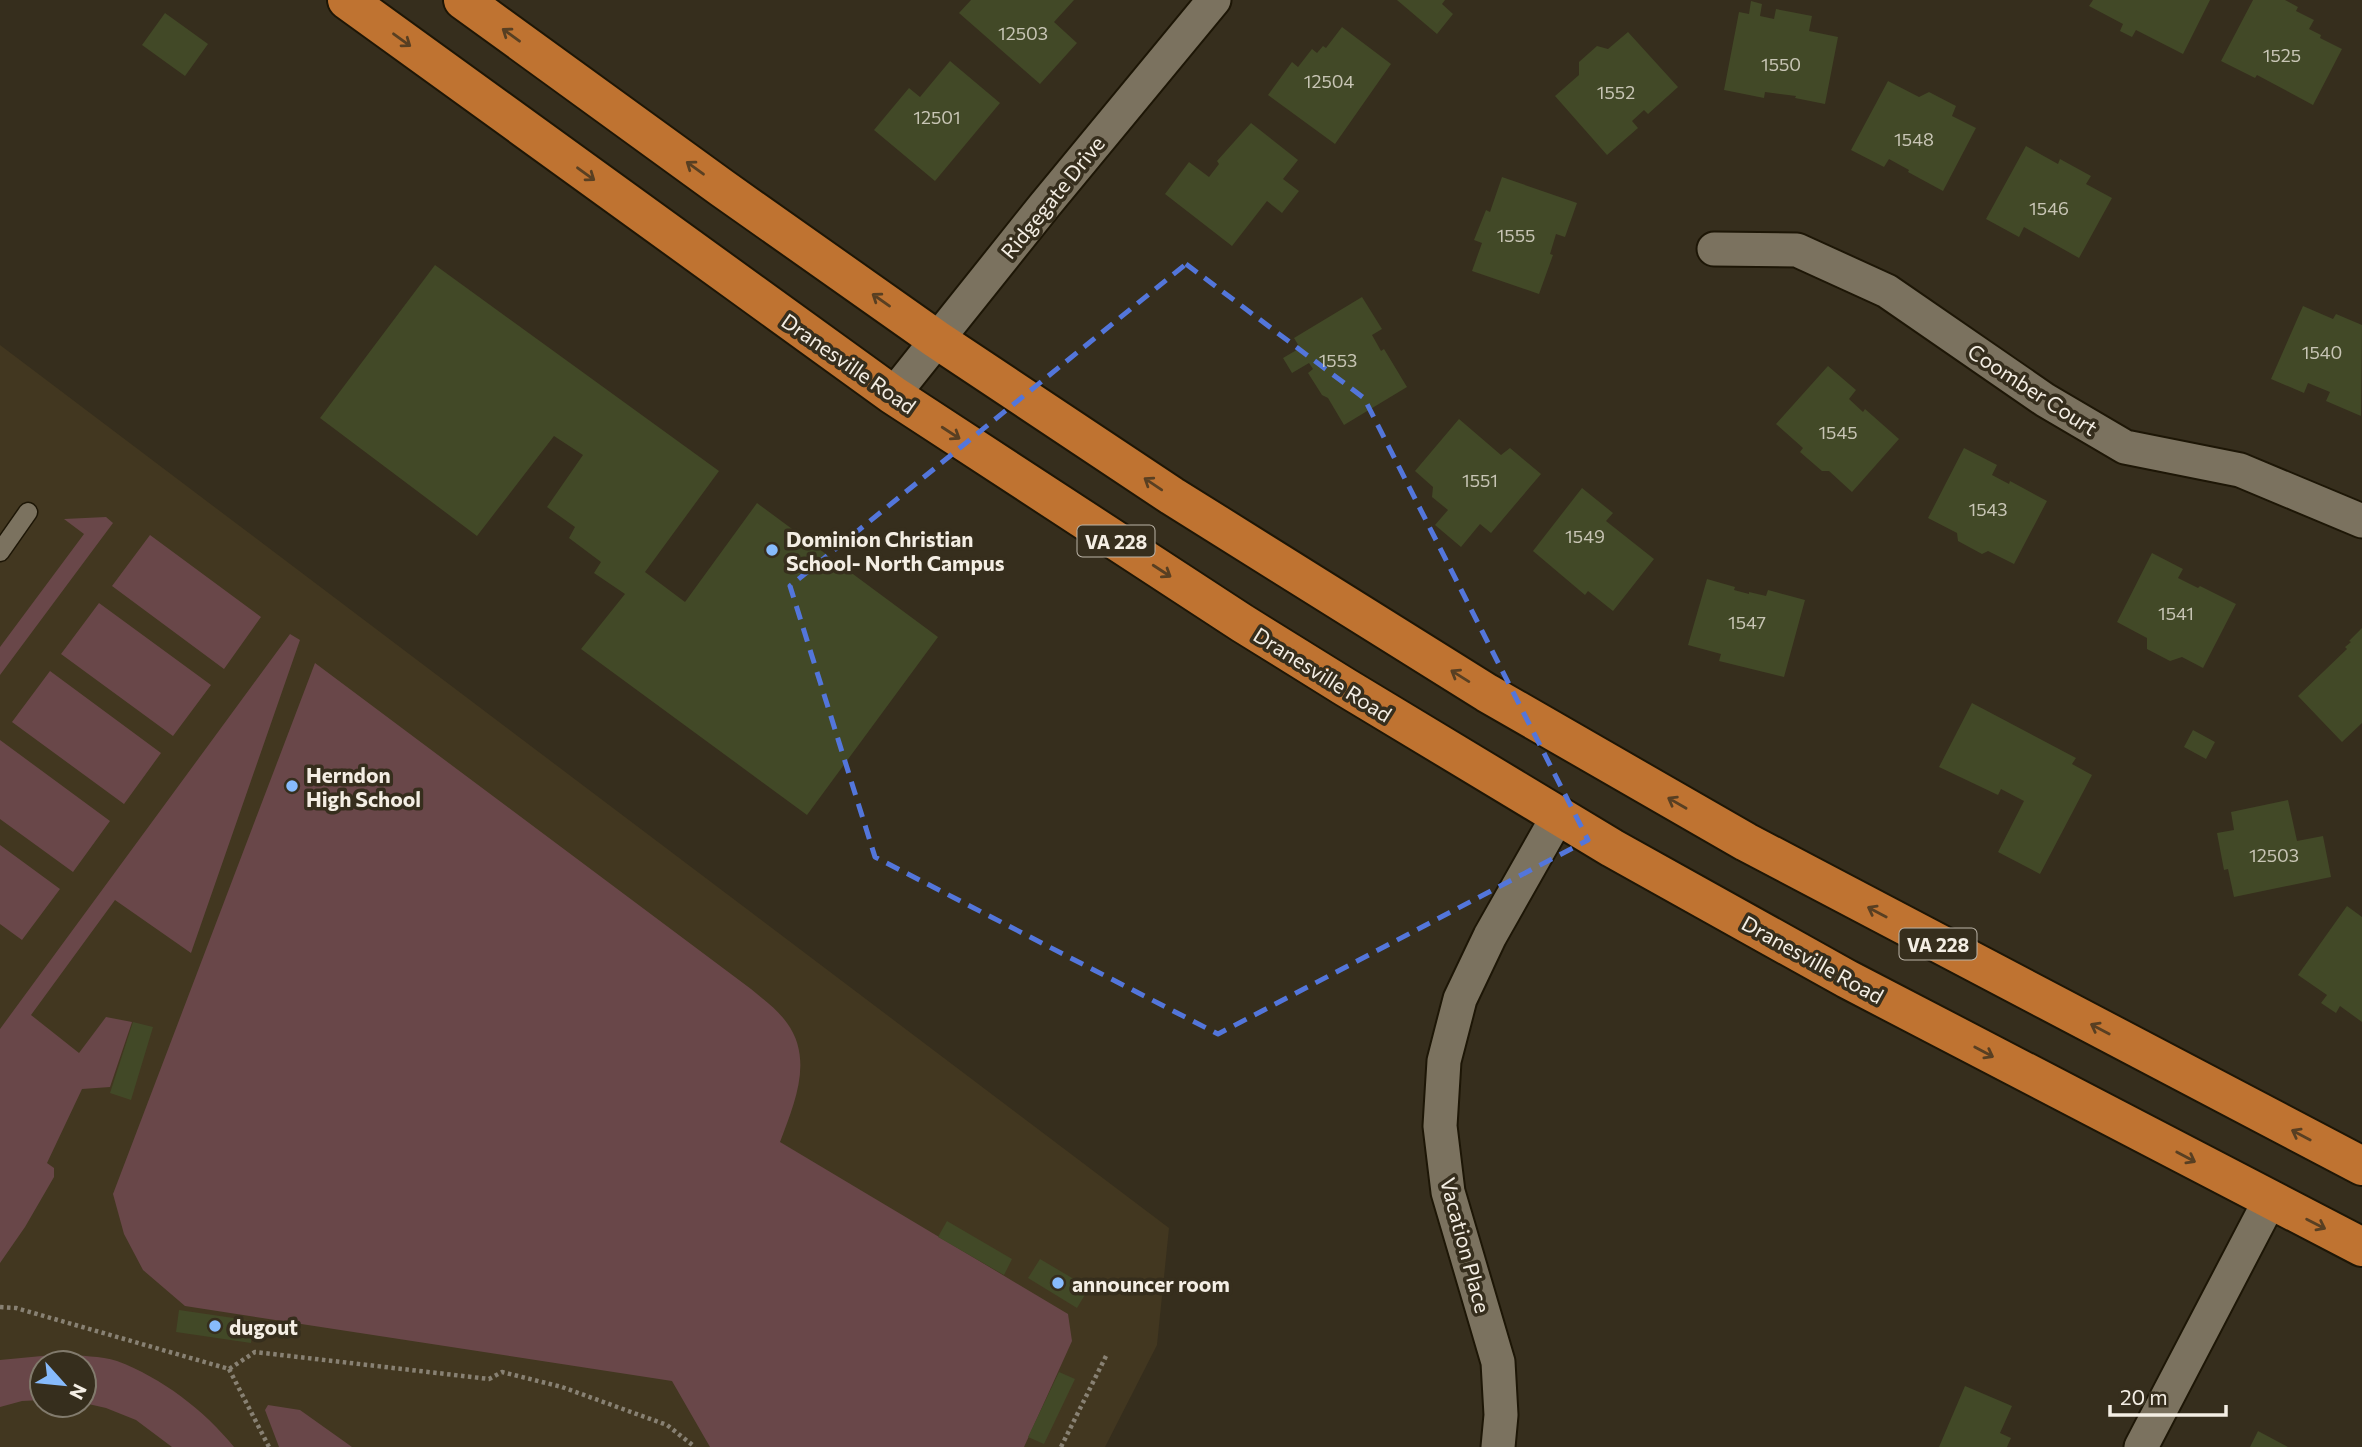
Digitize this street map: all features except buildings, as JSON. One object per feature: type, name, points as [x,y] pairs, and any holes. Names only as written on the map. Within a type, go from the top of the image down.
[{"type":"main road","name":"Dranesville Road","points":[[347,0],[893,395],[1242,623],[1558,816],[1924,1020],[2362,1247]]},
{"type":"main road","name":"VA 228","points":[[463,0],[936,339],[1172,496],[1406,643],[1746,842],[2362,1166]]},
{"type":"street","name":"Ridgegate Drive","points":[[893,395],[1214,0]]},
{"type":"street","name":"Coomber Court","points":[[1714,249],[1797,250],[1887,291],[2045,400],[2124,447],[2240,470],[2362,522]]},
{"type":"street","name":"Vacation Place","points":[[1498,1447],[1501,1415],[1498,1362],[1448,1192],[1440,1126],[1444,1061],[1460,999],[1490,936],[1558,816]]},
{"type":"street","points":[[2141,1447],[2270,1200]]},
{"type":"lane","points":[[0,552],[28,512]]},
{"type":"path","points":[[0,1307],[16,1308],[229,1369],[269,1447]]},
{"type":"path","points":[[229,1369],[255,1352],[489,1379],[502,1373],[562,1387],[654,1420],[667,1426],[695,1447]]},
{"type":"path","points":[[1061,1447],[1107,1354]]},
{"type":"highlighted area","points":[[1186,264],[1364,398],[1588,840],[1218,1034],[875,857],[790,586]]},
{"type":"shaded area","name":"Herndon High School","points":[[0,345],[1169,1228],[1157,1345],[1105,1447],[0,1447]]},
{"type":"shaded area","points":[[106,517],[113,523],[0,675],[0,647],[84,534],[64,519]]},
{"type":"shaded area","points":[[150,535],[261,617],[224,669],[112,586]]},
{"type":"shaded area","points":[[99,603],[211,685],[173,736],[61,654]]},
{"type":"shaded area","points":[[290,634],[300,640],[191,953],[115,900],[31,1015],[79,1053],[106,1017],[132,1022],[110,1087],[82,1089],[47,1163],[54,1168],[54,1177],[0,1263],[0,1029]]},
{"type":"shaded area","points":[[315,663],[751,989],[779,1014],[795,1037],[800,1067],[791,1113],[780,1142],[1068,1314],[1072,1341],[1024,1447],[710,1447],[672,1381],[185,1306],[143,1270],[124,1234],[113,1194]]},
{"type":"shaded area","points":[[50,671],[161,753],[124,804],[12,722]]},
{"type":"shaded area","points":[[0,740],[110,821],[73,872],[0,819]]},
{"type":"shaded area","points":[[0,845],[60,889],[22,940],[0,924]]},
{"type":"shaded area","points":[[28,1357],[28,1401],[0,1407],[0,1360]]},
{"type":"shaded area","points":[[98,1357],[134,1368],[166,1386],[196,1408],[234,1447],[172,1447],[136,1420],[98,1406]]},
{"type":"shaded area","points":[[268,1405],[300,1410],[352,1447],[279,1447],[265,1410]]},
{"type":"place","name":"Dominion Christian School- North Campus","points":[[772,550]]},
{"type":"place","name":"Herndon High School","points":[[292,786]]},
{"type":"place","name":"announcer room","points":[[1058,1283]]},
{"type":"place","name":"dugout","points":[[215,1326]]}]
